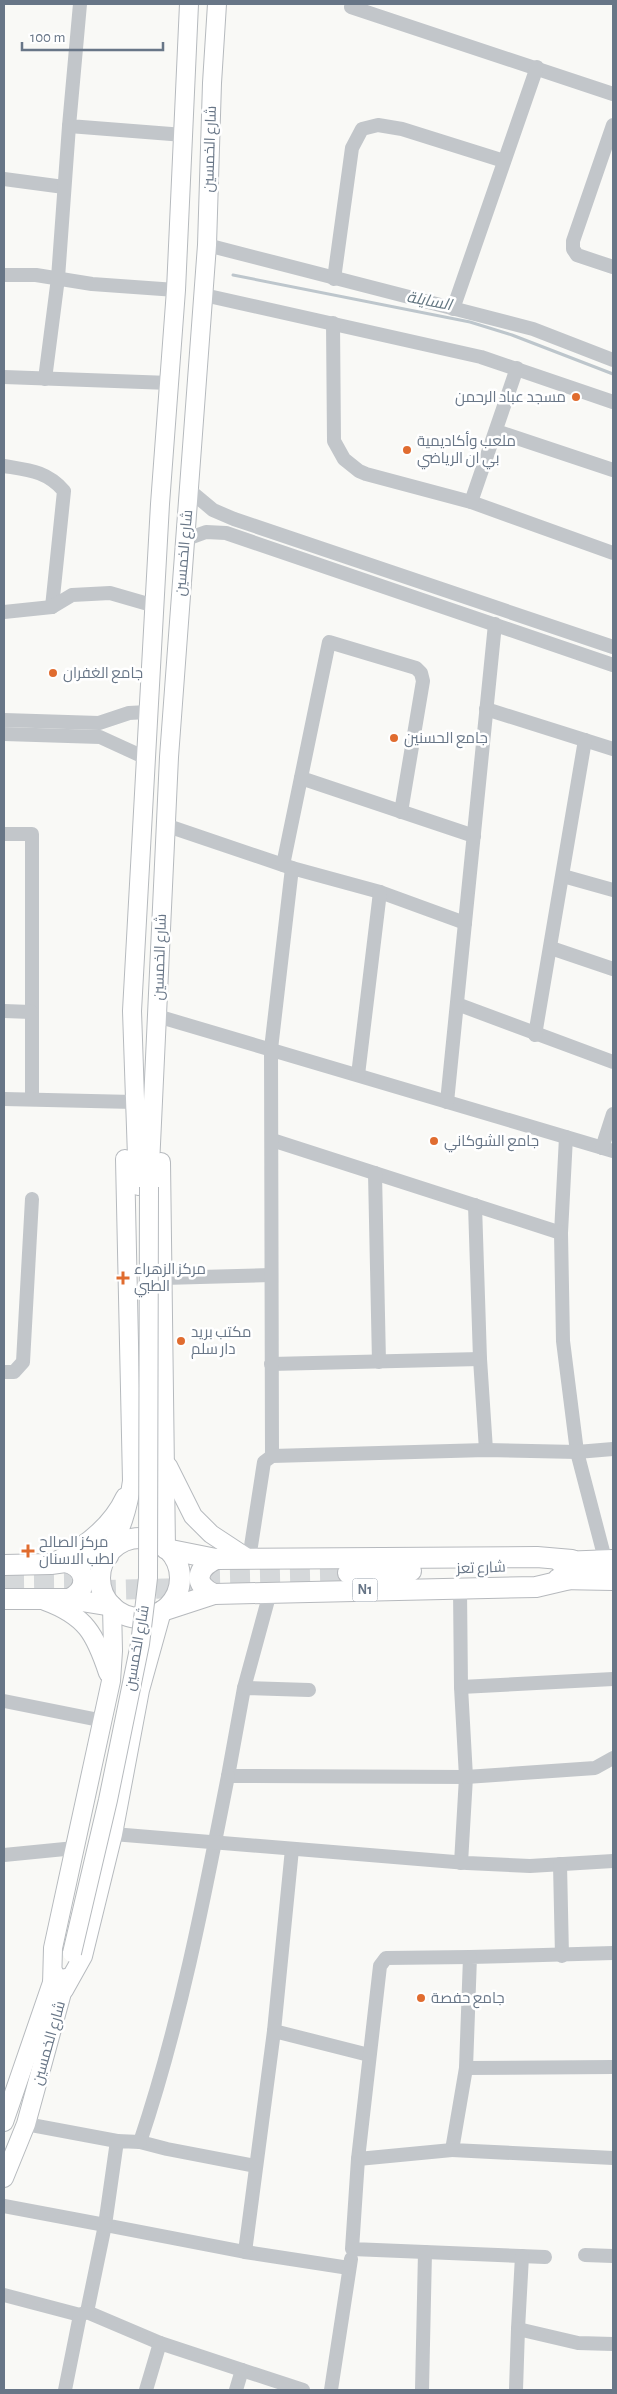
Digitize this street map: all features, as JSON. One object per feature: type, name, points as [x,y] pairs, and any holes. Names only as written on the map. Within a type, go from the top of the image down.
[{"type":"highway","points":[[135,1539],[149,1540],[166,1549],[176,1562],[179,1584],[174,1598],[162,1610],[152,1616],[138,1618],[124,1615],[112,1606],[104,1594],[100,1580],[102,1566],[108,1556],[121,1544],[135,1539]]},
{"type":"highway","name":"N1","points":[[166,1549],[216,1559],[537,1557],[571,1570]]},
{"type":"highway","points":[[58,1563],[108,1556]]},
{"type":"highway","points":[[214,1594],[205,1590],[200,1582],[200,1573],[205,1564],[216,1559]]},
{"type":"highway","name":"شارع تعز","points":[[571,1570],[609,1559]]},
{"type":"highway","points":[[4,1565],[74,1564],[81,1570],[84,1579],[82,1588],[77,1596],[68,1599]]},
{"type":"highway","name":"شارع تعز","points":[[349,1578],[537,1566],[571,1570],[613,1580]]},
{"type":"highway","name":"N1","points":[[162,1610],[214,1594],[536,1587],[571,1570]]},
{"type":"highway","points":[[4,1600],[68,1599],[112,1606]]},
{"type":"main road","name":"شارع الخمسين","points":[[4,2178],[26,2124],[58,1987],[108,1800],[140,1644],[148,1578],[144,1186],[134,1102],[132,1011],[147,712],[176,294],[189,4]]},
{"type":"main road","name":"شارع الخمسين","points":[[144,1186],[153,1102],[168,757],[204,295],[217,4]]},
{"type":"main road","points":[[186,83],[212,83]]},
{"type":"main road","points":[[146,758],[168,757]]},
{"type":"main road","name":"شارع الخمسين","points":[[108,1556],[124,1521],[132,1480],[125,1145],[134,1102]]},
{"type":"main road","name":"شارع الخمسين","points":[[153,1102],[160,1145],[166,1549]]},
{"type":"main road","points":[[166,1461],[193,1516],[211,1534],[249,1559]]},
{"type":"main road","points":[[58,1563],[95,1537],[122,1504],[132,1480],[139,1487],[149,1489],[159,1486],[166,1479]]},
{"type":"main road","points":[[40,1599],[65,1608],[86,1624],[98,1642],[111,1681]]},
{"type":"main road","points":[[58,1987],[53,1948],[104,1721],[111,1681],[113,1652],[112,1606]]},
{"type":"main road","points":[[58,1987],[83,1956],[113,1834],[140,1690],[162,1610]]},
{"type":"main road","points":[[111,1681],[117,1679],[130,1681],[140,1690]]},
{"type":"main road","name":"شارع الخمسين","points":[[4,2121],[58,1987]]},
{"type":"street","points":[[45,379],[57,283],[80,4]]},
{"type":"street","points":[[351,7],[537,67],[613,94]]},
{"type":"street","points":[[453,309],[537,67]]},
{"type":"street","points":[[334,279],[352,148],[362,129],[378,125],[402,129],[504,162]]},
{"type":"street","points":[[69,126],[184,134]]},
{"type":"street","points":[[613,126],[573,241],[573,249],[577,255],[613,267]]},
{"type":"street","points":[[4,179],[64,186]]},
{"type":"street","points":[[207,245],[533,329],[613,360]]},
{"type":"street","points":[[4,275],[36,275],[57,283]]},
{"type":"street","points":[[4,284],[92,284],[176,294]]},
{"type":"street","points":[[204,295],[481,357],[613,402]]},
{"type":"street","points":[[333,323],[334,441],[344,459],[359,471],[471,502],[613,553]]},
{"type":"street","points":[[471,502],[517,368]]},
{"type":"street","points":[[4,377],[170,384]]},
{"type":"street","points":[[496,431],[613,470]]},
{"type":"street","points":[[4,466],[31,470],[54,479],[64,491],[52,607]]},
{"type":"street","points":[[189,490],[214,510],[234,519],[613,647]]},
{"type":"street","points":[[184,540],[206,532],[226,532],[613,665]]},
{"type":"street","points":[[400,592],[406,577]]},
{"type":"street","points":[[4,612],[52,607],[72,595],[110,593],[155,606]]},
{"type":"street","points":[[447,1102],[494,624]]},
{"type":"street","points":[[272,1456],[271,1049],[288,866],[301,778],[329,642],[416,668],[421,674],[423,681],[401,812]]},
{"type":"street","points":[[486,709],[613,749]]},
{"type":"street","points":[[4,720],[99,723],[129,714],[147,712]]},
{"type":"street","points":[[4,734],[100,737],[146,758]]},
{"type":"street","points":[[535,1035],[585,740]]},
{"type":"street","points":[[301,778],[474,836]]},
{"type":"street","points":[[165,825],[288,866],[380,892],[465,923]]},
{"type":"street","points":[[4,834],[32,834],[32,1099]]},
{"type":"street","points":[[563,876],[613,890]]},
{"type":"street","points":[[358,1075],[380,892]]},
{"type":"street","points":[[551,948],[613,969]]},
{"type":"street","points":[[457,1004],[535,1035],[613,1062]]},
{"type":"street","points":[[4,1011],[31,1012]]},
{"type":"street","points":[[157,1016],[608,1150],[613,1114]]},
{"type":"street","points":[[4,1099],[134,1102]]},
{"type":"street","points":[[566,1137],[561,1233],[563,1341],[577,1452],[609,1559]]},
{"type":"street","points":[[272,1140],[561,1233]]},
{"type":"street","points":[[375,1173],[379,1362]]},
{"type":"street","points":[[4,1372],[14,1372],[23,1362],[32,1199]]},
{"type":"street","points":[[474,1205],[480,1360],[486,1450]]},
{"type":"street","points":[[163,1278],[271,1275]]},
{"type":"street","points":[[271,1364],[480,1360]]},
{"type":"street","points":[[249,1559],[264,1462],[272,1456],[486,1450],[577,1452],[613,1449]]},
{"type":"street","points":[[460,1590],[461,1687],[466,1777],[461,1863]]},
{"type":"street","points":[[140,2142],[154,2101],[197,1935],[244,1688],[268,1600],[267,1593]]},
{"type":"street","points":[[461,1687],[613,1679]]},
{"type":"street","points":[[244,1688],[309,1690]]},
{"type":"street","points":[[4,1701],[104,1721]]},
{"type":"street","points":[[228,1776],[466,1777],[596,1768],[613,1758]]},
{"type":"street","points":[[113,1834],[461,1863],[530,1866],[613,1861]]},
{"type":"street","points":[[4,1856],[75,1848]]},
{"type":"street","points":[[245,2252],[274,2031],[292,1849]]},
{"type":"street","points":[[560,1864],[562,1956]]},
{"type":"street","points":[[331,2390],[350,2268],[358,2159],[380,1966],[386,1958],[562,1956],[613,1953]]},
{"type":"street","points":[[452,2150],[466,2068],[470,1957]]},
{"type":"street","points":[[274,2031],[369,2055]]},
{"type":"street","points":[[466,2068],[613,2067]]},
{"type":"street","points":[[26,2124],[117,2141],[140,2142],[255,2166]]},
{"type":"street","points":[[65,2390],[105,2225],[117,2141]]},
{"type":"street","points":[[358,2159],[452,2150],[613,2158]]},
{"type":"street","points":[[4,2206],[245,2252],[350,2268]]},
{"type":"street","points":[[352,2249],[545,2257]]},
{"type":"street","points":[[422,2390],[425,2252]]},
{"type":"street","points":[[586,2255],[613,2256]]},
{"type":"street","points":[[516,2390],[522,2256]]},
{"type":"street","points":[[4,2295],[84,2313],[160,2343],[303,2390]]},
{"type":"street","points":[[518,2329],[578,2343],[613,2344]]},
{"type":"street","points":[[146,2390],[160,2343]]},
{"type":"street","points":[[236,2390],[242,2370]]},
{"type":"waterway","name":"السايلة","points":[[233,275],[470,322],[512,335],[613,374]]},
{"type":"tunnel","points":[[200,1576],[348,1573]]},
{"type":"tunnel","points":[[4,1580],[84,1579]]},
{"type":"tunnel","points":[[66,1591],[219,1587]]},
{"type":"place","name":"مسجد عباد الرحمن","points":[[576,397]]},
{"type":"place","name":"ملعب وأكاديمية بي ان الرياضي","points":[[407,450]]},
{"type":"place","name":"جامع الغفران","points":[[53,673]]},
{"type":"place","name":"جامع الحسنين","points":[[394,738]]},
{"type":"place","name":"جامع الشوكاني","points":[[434,1141]]},
{"type":"place","name":"مركز الزهراء الطبي","points":[[123,1278]]},
{"type":"place","name":"مكتب بريد دار سلم","points":[[181,1341]]},
{"type":"place","name":"مركز الصالح لطب الاسنان","points":[[28,1551]]},
{"type":"place","name":"جامع حفصة","points":[[421,1998]]}]
